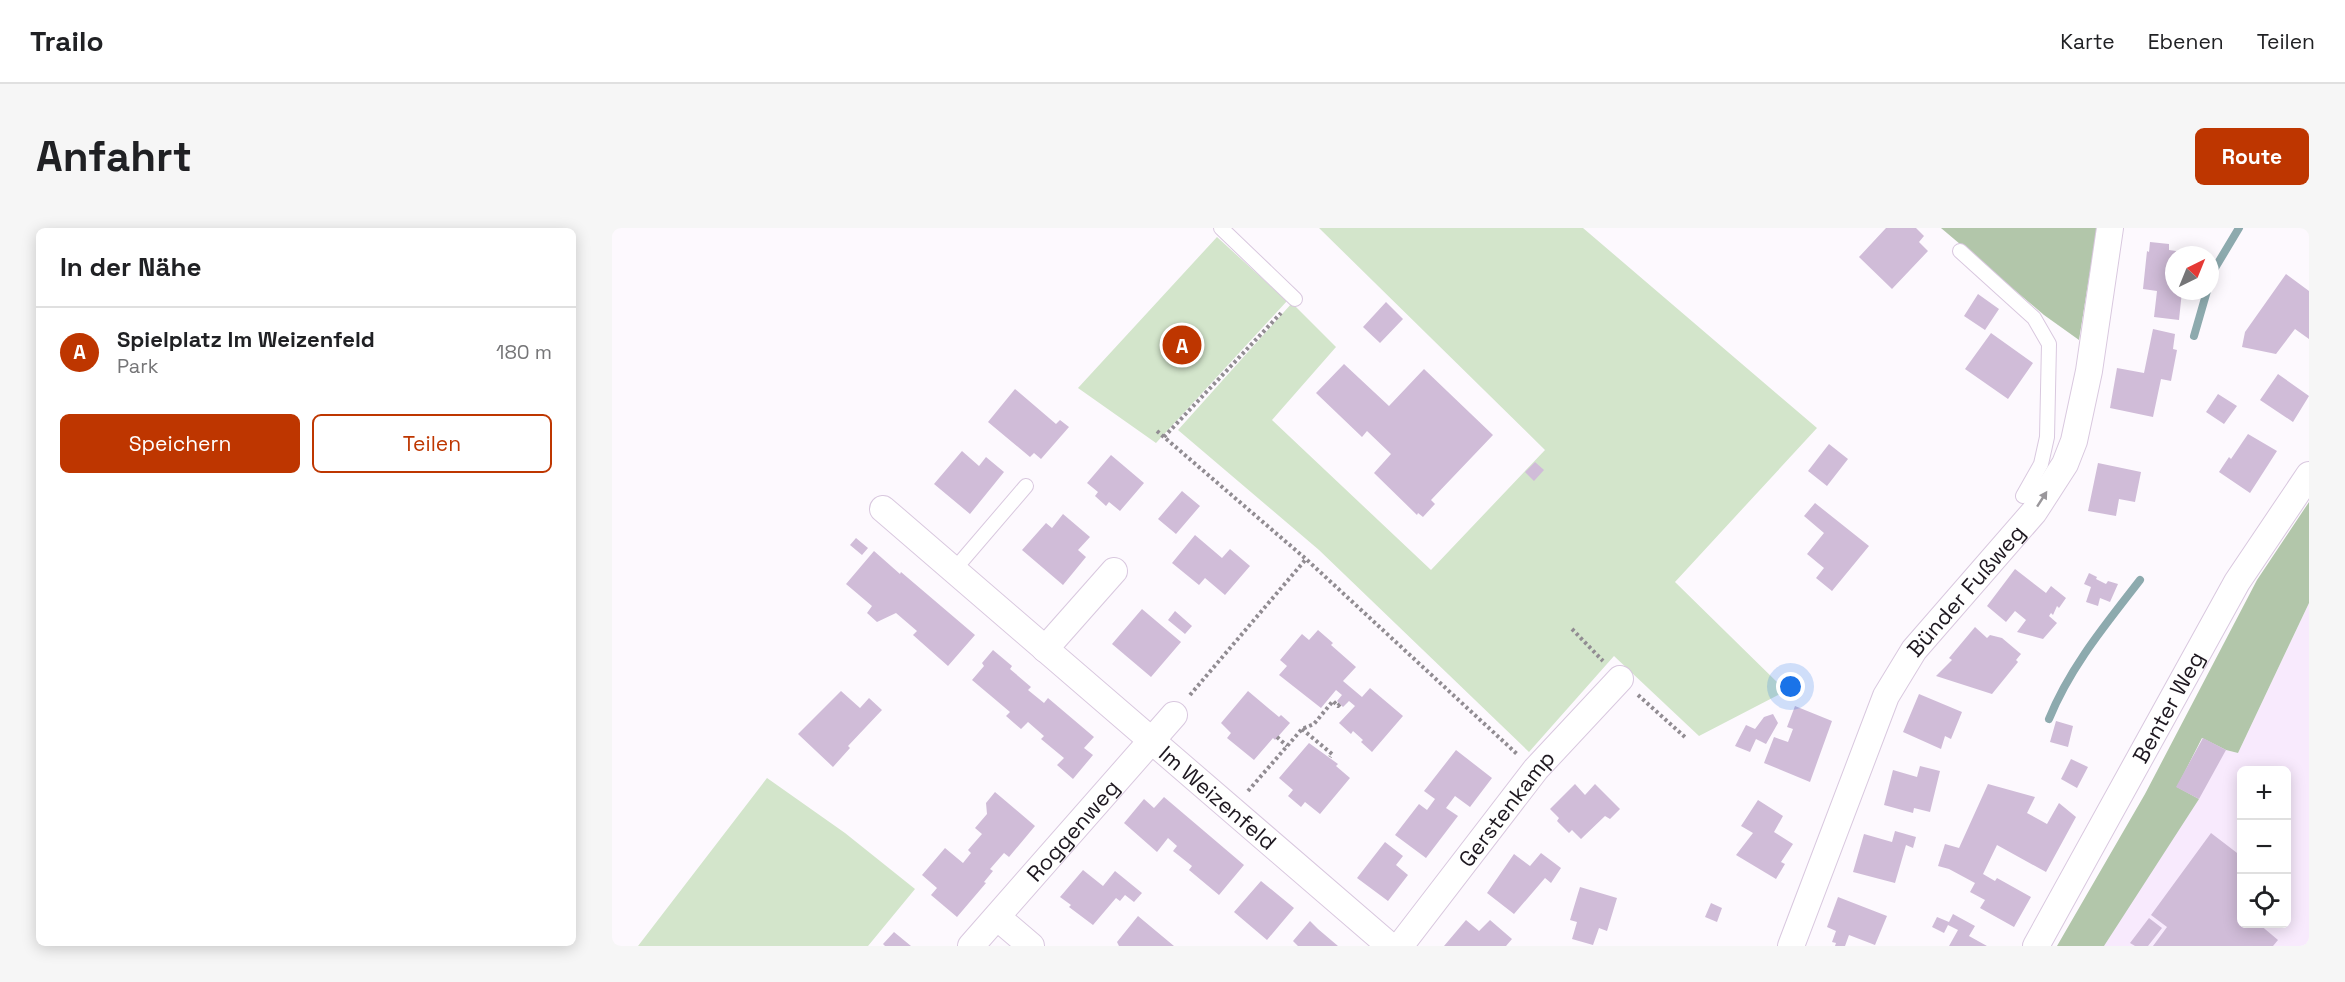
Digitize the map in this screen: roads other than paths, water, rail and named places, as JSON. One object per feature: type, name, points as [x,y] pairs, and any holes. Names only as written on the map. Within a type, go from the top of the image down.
[{"type":"street","name":"Bünder Fußweg","points":[[1791,946],[1886,696],[1914,650],[2004,549],[2034,512],[2065,464],[2074,441],[2089,371],[2110,228]]},
{"type":"street","name":"Benter Weg","points":[[2036,946],[2237,582],[2309,475]]},
{"type":"street","name":"Im Weizenfeld","points":[[884,509],[1390,946]]},
{"type":"street","points":[[1045,649],[1114,571]]},
{"type":"street","name":"Gerstenkamp","points":[[1400,946],[1536,769],[1620,678]]},
{"type":"street","name":"Roggenweg","points":[[971,946],[1174,715]]},
{"type":"street","points":[[997,917],[1031,946]]},
{"type":"lane","points":[[1221,228],[1295,299]]},
{"type":"lane","points":[[1960,251],[2034,318],[2049,344],[2047,437],[2041,464],[2023,496]]},
{"type":"lane","points":[[954,570],[1026,486]]},
{"type":"waterway","points":[[2219,261],[2239,228]]},
{"type":"waterway","points":[[2194,336],[2204,300]]},
{"type":"waterway","points":[[2049,719],[2078,664],[2140,580]]},
{"type":"place","name":"Spielplatz Im Weizenfeld","points":[[1182,345]]}]
